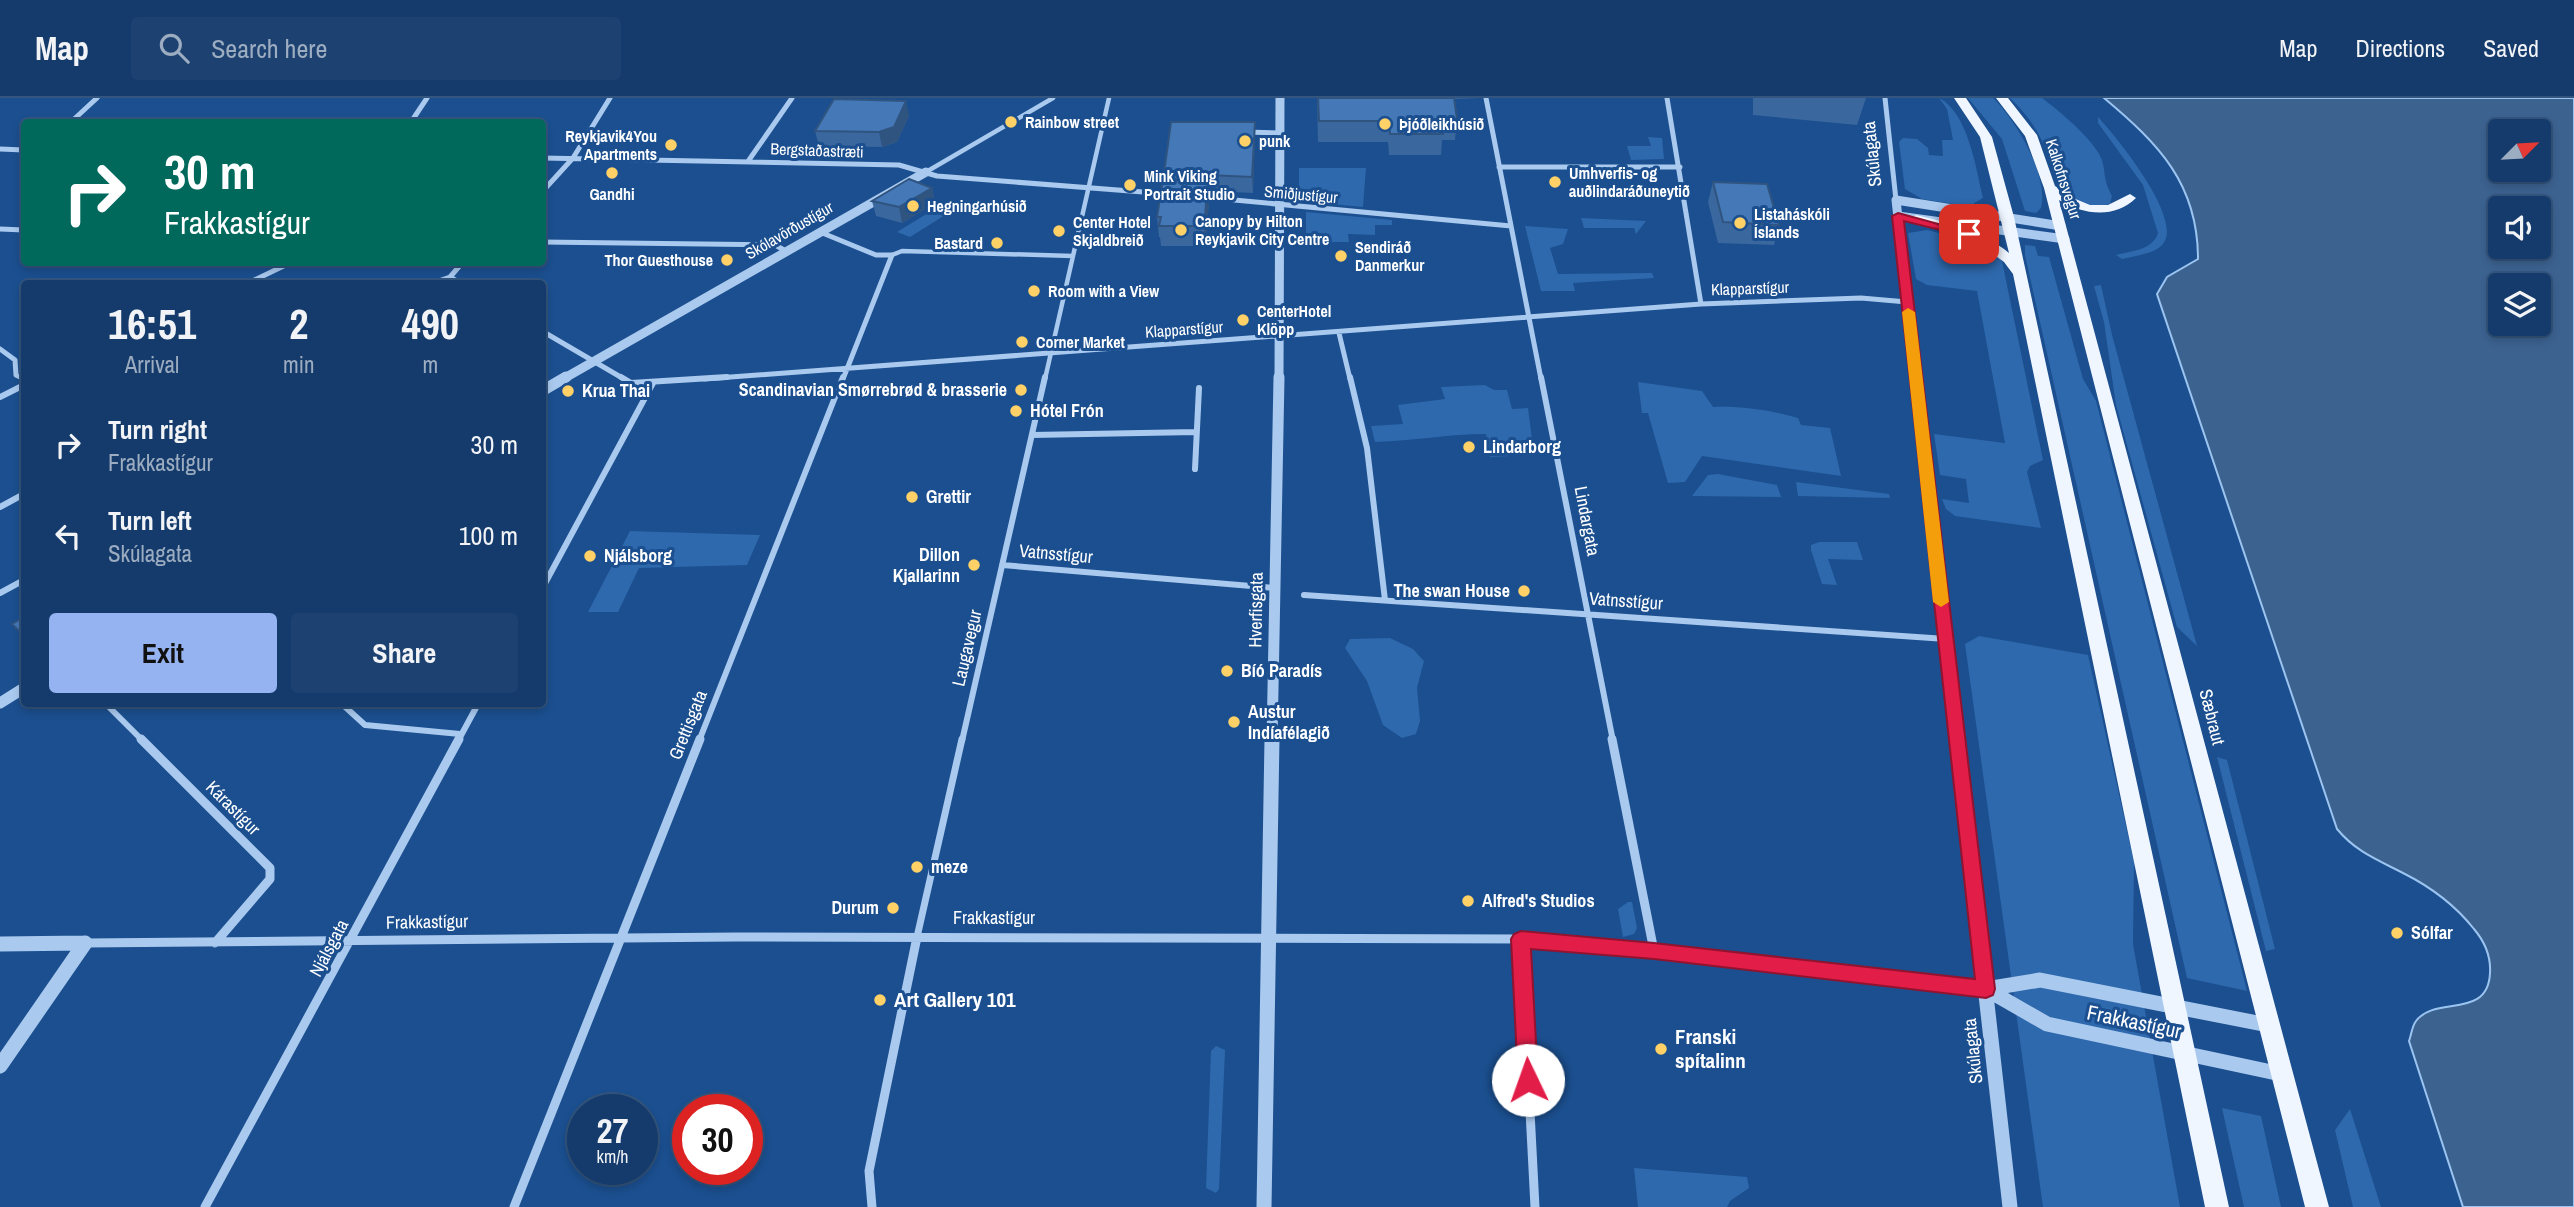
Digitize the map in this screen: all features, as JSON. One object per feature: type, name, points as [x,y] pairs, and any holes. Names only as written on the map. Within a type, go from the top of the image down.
[{"type":"main road","points":[[1960,98],[1986,137],[2008,217],[2217,1207]]},
{"type":"main road","name":"Kalkofnsvegur","points":[[2002,98],[2031,135],[2063,232]]},
{"type":"main road","points":[[2050,188],[2074,204],[2096,210],[2115,208],[2130,198]]},
{"type":"main road","points":[[1916,219],[1982,239],[2003,253],[2020,273]]},
{"type":"main road","name":"Sæbraut","points":[[2063,232],[2317,1207]]},
{"type":"street","points":[[74,119],[97,98]]},
{"type":"street","points":[[413,119],[427,98]]},
{"type":"street","points":[[546,188],[573,158],[610,98]]},
{"type":"street","points":[[749,160],[792,98]]},
{"type":"street","name":"Skólavörðustígur","points":[[546,389],[1054,98]]},
{"type":"street","name":"Laugavegur","points":[[872,1207],[869,1171],[917,937],[1109,98]]},
{"type":"street","name":"Hverfisgata","points":[[1264,1207],[1282,204],[1280,98]]},
{"type":"street","name":"Lindargata","points":[[1486,98],[1654,951]]},
{"type":"street","points":[[1667,98],[1701,304]]},
{"type":"street","name":"Skúlagata","points":[[1885,98],[2010,1207]]},
{"type":"street","points":[[1243,132],[1281,133]]},
{"type":"street","points":[[0,149],[21,150]]},
{"type":"street","name":"Bergstaðastræti","points":[[546,158],[899,165],[937,176],[1089,187]]},
{"type":"street","points":[[1499,167],[1680,167]]},
{"type":"street","points":[[1089,187],[1181,195]]},
{"type":"street","name":"Smiðjustígur","points":[[1193,196],[1511,226]]},
{"type":"street","points":[[1896,200],[2008,217],[2063,232]]},
{"type":"street","points":[[1898,216],[2011,231],[2063,232]]},
{"type":"street","points":[[0,229],[21,230]]},
{"type":"street","points":[[820,232],[876,255],[892,255],[902,251],[1073,256]]},
{"type":"street","points":[[546,242],[775,245],[786,251]]},
{"type":"street","name":"Grettisgata","points":[[514,1207],[892,255]]},
{"type":"street","points":[[254,280],[284,266]]},
{"type":"street","points":[[441,280],[450,277],[460,266]]},
{"type":"street","points":[[450,277],[455,280]]},
{"type":"street","name":"Klapparstígur","points":[[546,333],[631,383],[653,383],[849,366],[1339,333],[1701,304],[1861,298],[1907,302]]},
{"type":"street","points":[[1339,333],[1367,448],[1385,600]]},
{"type":"street","points":[[0,349],[15,360],[16,375],[21,378]]},
{"type":"street","points":[[546,582],[653,383]]},
{"type":"street","points":[[0,397],[21,386]]},
{"type":"street","points":[[1195,470],[1199,388]]},
{"type":"street","points":[[1032,435],[1196,432]]},
{"type":"street","points":[[0,507],[21,496]]},
{"type":"street","name":"Vatnsstígur","points":[[1002,565],[1274,588]]},
{"type":"street","points":[[0,593],[21,582]]},
{"type":"street","name":"Vatnsstígur","points":[[1304,595],[1946,639]]},
{"type":"street","points":[[0,702],[21,690]]},
{"type":"street","name":"Kárastígur","points":[[109,707],[270,868],[270,879],[215,943]]},
{"type":"street","points":[[345,707],[365,724],[460,734]]},
{"type":"street","name":"Njálsgata","points":[[205,1207],[476,707]]},
{"type":"street","name":"Frakkastígur","points":[[0,944],[620,937],[1521,939],[1654,951],[1986,989],[2040,980],[2268,1025]]},
{"type":"street","points":[[1521,939],[1535,1207]]},
{"type":"street","points":[[0,1066],[85,943]]},
{"type":"street","name":"Frakkastígur","points":[[1986,989],[2047,1024],[2281,1074]]},
{"type":"shaded area","points":[[1939,98],[1957,115],[1974,157],[1983,198],[1974,203],[1973,207],[1922,199],[1905,189],[1899,142],[1903,138],[1917,139],[1928,148],[1929,155],[1943,156],[1942,140],[1953,140],[1947,109]]},
{"type":"shaded area","points":[[1968,98],[1993,98],[2029,149],[2040,180],[2042,195],[2041,208],[2036,213],[2025,211],[2002,139]]},
{"type":"shaded area","points":[[2010,98],[2042,98],[2087,137],[2103,164],[2106,183],[2112,196],[2110,204],[2080,204],[2070,197],[2056,176],[2034,127]]},
{"type":"shaded area","points":[[2104,98],[2574,98],[2574,1207],[2463,1207],[2409,1041],[2416,1021],[2425,1013],[2471,1002],[2480,997],[2487,987],[2490,973],[2488,955],[2478,934],[2451,904],[2423,884],[2360,850],[2337,829],[2157,294],[2167,277],[2198,259],[2196,232],[2183,187],[2158,149]]},
{"type":"shaded area","points":[[2098,117],[2145,178],[2164,216],[2167,232],[2163,244],[2150,252],[2122,259],[2116,255],[2146,246],[2158,233],[2143,185],[2098,123]]},
{"type":"shaded area","points":[[1648,137],[1662,138],[1664,159],[1631,160],[1627,146],[1651,146]]},
{"type":"shaded area","points":[[1299,168],[1366,168],[1363,207],[1299,201]]},
{"type":"shaded area","points":[[938,207],[950,212],[910,237],[897,232]]},
{"type":"shaded area","points":[[1306,212],[1392,220],[1392,225],[1375,225],[1375,235],[1348,234],[1349,242],[1306,242]]},
{"type":"shaded area","points":[[1581,218],[1646,221],[1636,234],[1634,228],[1584,228]]},
{"type":"shaded area","points":[[1525,226],[1568,229],[1563,244],[1550,248],[1558,274],[1652,273],[1654,278],[1573,283],[1575,291],[1541,291]]},
{"type":"shaded area","points":[[1927,230],[1986,245],[2002,261],[2043,460],[2030,466],[2027,472],[2041,528],[1955,516],[1946,509],[1942,499],[1969,503],[1966,479],[1940,475],[1934,434],[2005,443],[1977,291],[1927,285],[1916,279],[1908,233]]},
{"type":"shaded area","points":[[2025,245],[2035,246],[2038,256],[2049,257],[2083,379],[2096,401],[2247,991],[2187,978],[2025,255]]},
{"type":"shaded area","points":[[2101,285],[2112,335],[2197,646],[2177,627],[2116,405],[2104,322],[2094,286]]},
{"type":"shaded area","points":[[1638,382],[1702,391],[1713,407],[1766,411],[1798,418],[1801,425],[1830,428],[1841,476],[1702,456],[1685,482],[1668,483],[1648,413],[1642,413]]},
{"type":"shaded area","points":[[1485,385],[1494,390],[1507,390],[1512,409],[1528,408],[1534,455],[1490,457],[1486,434],[1375,442],[1371,426],[1403,424],[1398,405],[1445,399],[1441,387]]},
{"type":"shaded area","points":[[1718,474],[1777,485],[1781,497],[1692,496],[1708,475]]},
{"type":"shaded area","points":[[1796,482],[1889,494],[1890,498],[1798,496]]},
{"type":"shaded area","points":[[630,531],[760,535],[747,565],[639,568],[618,612],[588,612]]},
{"type":"shaded area","points":[[1819,542],[1857,542],[1863,560],[1828,559],[1837,585],[1822,584],[1811,550],[1811,545]]},
{"type":"shaded area","points":[[1979,636],[2088,655],[2134,862],[2133,944],[2180,1207],[2043,1207],[1965,644]]},
{"type":"shaded area","points":[[1390,638],[1413,649],[1424,661],[1417,688],[1420,721],[1416,734],[1402,738],[1383,725],[1367,681],[1345,648],[1350,639]]},
{"type":"shaded area","points":[[2217,757],[2227,760],[2275,949],[2266,951]]},
{"type":"shaded area","points":[[1632,902],[1637,928],[1634,934],[1623,937],[1618,909]]},
{"type":"shaded area","points":[[1216,1046],[1225,1050],[1219,1189],[1216,1193],[1206,1188],[1211,1051]]},
{"type":"shaded area","points":[[2222,1108],[2261,1116],[2281,1207],[2244,1207]]},
{"type":"shaded area","points":[[2350,1109],[2381,1207],[2353,1207],[2335,1130]]},
{"type":"shaded area","points":[[1634,1168],[1747,1177],[1749,1188],[1730,1201],[1727,1207],[1638,1207]]},
{"type":"building","points":[[1318,98],[1454,98],[1457,119],[1441,119],[1443,134],[1390,134],[1389,121],[1319,121]]},
{"type":"building","points":[[834,99],[906,101],[894,127],[879,132],[815,131]]},
{"type":"building","points":[[1171,122],[1255,122],[1252,177],[1164,173]]},
{"type":"building","points":[[909,179],[932,188],[899,207],[872,201]]},
{"type":"building","points":[[1163,179],[1208,183],[1204,226],[1159,226],[1161,217],[1157,217]]},
{"type":"building","points":[[1713,182],[1767,184],[1779,225],[1723,222]]},
{"type":"building","points":[[21,619],[21,633],[12,624]]},
{"type":"slow traffic","points":[[1908,312],[1941,602]]},
{"type":"place","name":"Rainbow street","points":[[1011,122]]},
{"type":"place","name":"Þjóðleikhúsið","points":[[1385,124]]},
{"type":"place","name":"punk","points":[[1245,141]]},
{"type":"place","name":"Reykjavik4You Apartments","points":[[671,145]]},
{"type":"place","name":"Gandhi","points":[[612,173]]},
{"type":"place","name":"Umhverfis- og auðlindaráðuneytið","points":[[1555,182]]},
{"type":"place","name":"Mink Viking Portrait Studio","points":[[1130,185]]},
{"type":"place","name":"Hegningarhúsið","points":[[913,206]]},
{"type":"place","name":"Listaháskóli Íslands","points":[[1740,223]]},
{"type":"place","name":"Canopy by Hilton Reykjavik City Centre","points":[[1181,230]]},
{"type":"place","name":"Center Hotel Skjaldbreið","points":[[1059,231]]},
{"type":"place","name":"Bastard","points":[[997,243]]},
{"type":"place","name":"Sendiráð Danmerkur","points":[[1341,256]]},
{"type":"place","name":"Thor Guesthouse","points":[[727,260]]},
{"type":"place","name":"Room with a View","points":[[1034,291]]},
{"type":"place","name":"CenterHotel Klöpp","points":[[1243,320]]},
{"type":"place","name":"Corner Market","points":[[1022,342]]},
{"type":"place","name":"Scandinavian Smørrebrød & brasserie","points":[[1021,390]]},
{"type":"place","name":"Krua Thai","points":[[568,391]]},
{"type":"place","name":"Hótel Frón","points":[[1016,411]]},
{"type":"place","name":"Lindarborg","points":[[1469,447]]},
{"type":"place","name":"Grettir","points":[[912,497]]},
{"type":"place","name":"Njálsborg","points":[[590,556]]},
{"type":"place","name":"Dillon Kjallarinn","points":[[974,565]]},
{"type":"place","name":"The swan House","points":[[1524,591]]},
{"type":"place","name":"Bíó Paradís","points":[[1227,671]]},
{"type":"place","name":"Austur Indíafélagið","points":[[1234,722]]},
{"type":"place","name":"meze","points":[[917,867]]},
{"type":"place","name":"Alfred's Studios","points":[[1468,901]]},
{"type":"place","name":"Durum","points":[[893,908]]},
{"type":"place","name":"Sólfar","points":[[2397,933]]},
{"type":"place","name":"Art Gallery 101","points":[[880,1000]]},
{"type":"place","name":"Franski spítalinn","points":[[1661,1049]]},
{"type":"route","points":[[1528,1080],[1521,939],[1618,947],[1986,989],[1898,216],[1969,234]]}]
